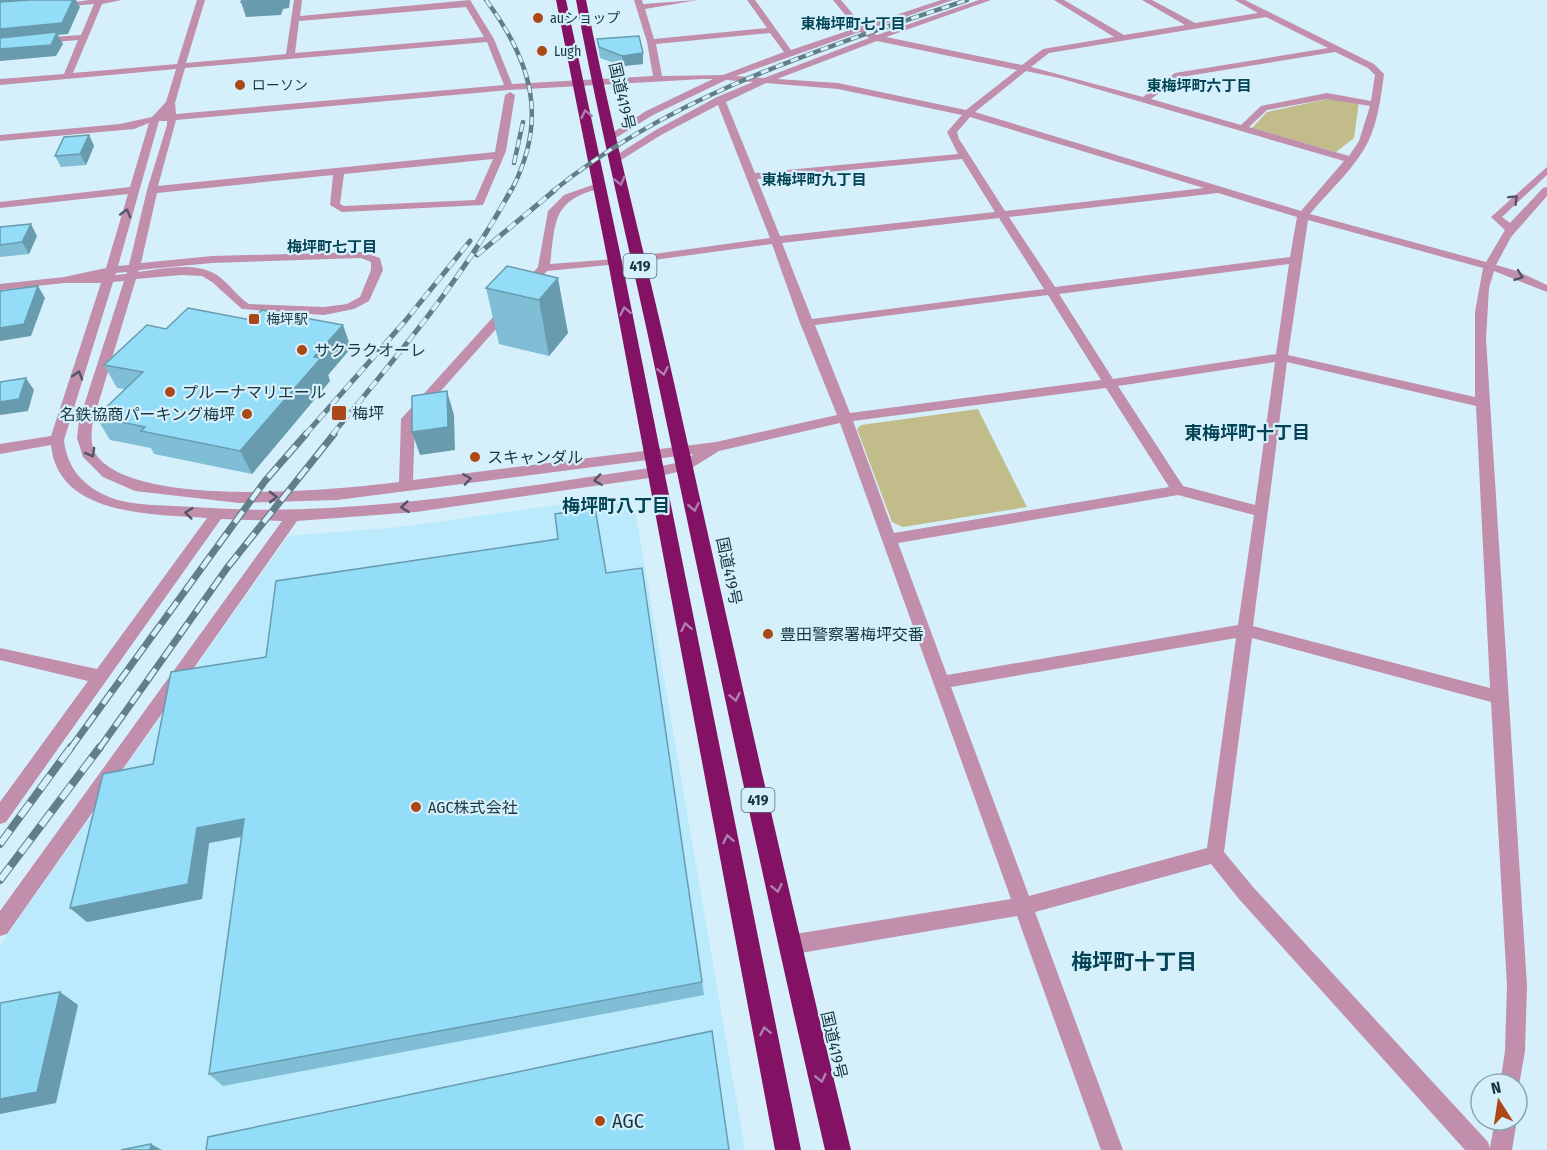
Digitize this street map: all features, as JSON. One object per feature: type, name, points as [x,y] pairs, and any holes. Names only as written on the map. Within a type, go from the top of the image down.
[{"type":"highway","name":"419","points":[[561,0],[593,146],[598,186],[615,262],[788,1150]]},
{"type":"highway","name":"国道419号","points":[[581,0],[597,84],[639,259],[789,945],[838,1150]]},
{"type":"street","points":[[44,6],[118,0]]},
{"type":"street","points":[[201,0],[170,103],[154,123],[57,440],[62,468],[75,482],[106,501],[216,516],[293,516],[403,507],[683,458],[716,447],[845,418],[1111,383],[1282,357],[1483,402]]},
{"type":"street","points":[[290,57],[298,0]]},
{"type":"street","points":[[658,78],[651,42],[639,4],[694,0]]},
{"type":"street","points":[[751,0],[790,55]]},
{"type":"street","points":[[837,0],[862,30],[876,38],[1025,69],[1144,99],[1351,160]]},
{"type":"street","points":[[611,137],[662,107],[724,77],[862,30],[935,2],[949,0]]},
{"type":"street","points":[[614,160],[649,136],[720,99],[765,79],[987,0]]},
{"type":"street","points":[[1058,0],[1124,39]]},
{"type":"street","points":[[1146,0],[1192,26]]},
{"type":"street","points":[[1239,0],[1371,66],[1380,74],[1375,104],[1364,141],[1351,160],[1303,215],[1244,630],[1215,854],[1246,893],[1479,1150]]},
{"type":"street","points":[[67,76],[100,1]]},
{"type":"street","points":[[296,18],[468,2],[490,39],[509,91],[506,131],[499,155],[479,203],[342,209],[335,205],[339,171]]},
{"type":"street","points":[[1178,490],[952,135],[954,128],[968,113],[1046,51],[1266,14]]},
{"type":"street","points":[[651,42],[771,30]]},
{"type":"street","points":[[0,44],[83,37]]},
{"type":"street","points":[[0,82],[490,39]]},
{"type":"street","points":[[1144,99],[1178,75],[1335,49]]},
{"type":"street","points":[[0,138],[658,78],[724,77],[838,86],[968,113],[1303,215],[1490,266],[1534,281],[1547,289]]},
{"type":"street","points":[[1242,129],[1264,108],[1327,96],[1375,104]]},
{"type":"street","points":[[720,99],[778,240],[806,323],[845,418],[1025,906],[1112,1150]]},
{"type":"street","points":[[170,103],[173,122],[152,190],[132,272],[86,421],[84,438],[90,457],[108,474],[135,486],[239,498],[337,495],[654,463]]},
{"type":"street","points":[[152,190],[499,155]]},
{"type":"street","points":[[752,176],[965,156]]},
{"type":"street","points":[[1510,229],[1496,217],[1547,170]]},
{"type":"street","points":[[406,487],[408,419],[544,268],[552,213],[568,197],[598,186]]},
{"type":"street","points":[[0,205],[133,190]]},
{"type":"street","points":[[639,259],[778,240],[1222,190]]},
{"type":"street","points":[[1513,1072],[1517,1050],[1519,989],[1506,824],[1501,698],[1483,402],[1481,304],[1490,266],[1510,229],[1547,190]]},
{"type":"street","points":[[1526,210],[1547,202]]},
{"type":"street","points":[[0,287],[132,272],[269,257],[362,255],[376,260],[378,270],[364,299],[350,307],[324,311],[246,307],[236,301],[220,280],[203,273],[132,272]]},
{"type":"street","points":[[806,323],[1053,293],[1295,260]]},
{"type":"street","points":[[544,268],[615,262]]},
{"type":"street","points":[[0,449],[57,440]]},
{"type":"street","points":[[889,539],[1178,490],[1261,512]]},
{"type":"street","points":[[0,816],[216,516]]},
{"type":"street","points":[[0,927],[293,516]]},
{"type":"street","points":[[943,682],[1244,630],[1501,698]]},
{"type":"street","points":[[0,654],[102,677]]},
{"type":"street","points":[[789,945],[1025,906],[1215,854]]},
{"type":"street","points":[[1501,1150],[1504,1132]]},
{"type":"shaded area","points":[[1328,99],[1359,101],[1354,138],[1336,152],[1252,128],[1267,112]]},
{"type":"shaded area","points":[[978,409],[1027,507],[903,527],[892,522],[857,429],[861,425]]},
{"type":"shaded area","points":[[605,498],[635,510],[745,1150],[0,1150],[0,945],[288,536],[401,527]]},
{"type":"building","points":[[73,0],[62,23],[0,29],[0,2]]},
{"type":"building","points":[[242,0],[268,0],[241,2]]},
{"type":"building","points":[[57,32],[51,45],[0,49],[0,38]]},
{"type":"building","points":[[639,36],[643,53],[622,56],[599,47],[597,39]]},
{"type":"building","points":[[89,135],[80,154],[55,156],[64,137]]},
{"type":"building","points":[[31,224],[22,242],[0,245],[0,227]]},
{"type":"building","points":[[507,266],[558,278],[539,300],[486,288]]},
{"type":"building","points":[[38,286],[24,324],[0,328],[0,291]]},
{"type":"building","points":[[188,308],[251,320],[262,310],[343,325],[314,357],[321,358],[240,451],[141,431],[145,427],[96,417],[143,372],[104,365],[147,325],[166,329]]},
{"type":"building","points":[[26,378],[19,399],[0,402],[0,382]]},
{"type":"building","points":[[447,391],[448,427],[412,432],[412,396]]},
{"type":"building","name":"AGC株式会社","points":[[595,508],[606,573],[642,568],[702,982],[209,1074],[244,819],[197,828],[188,884],[70,908],[103,774],[153,764],[171,672],[266,657],[276,581],[558,539],[555,514]]},
{"type":"building","points":[[60,992],[37,1092],[0,1099],[0,1003]]},
{"type":"building","name":"AGC","points":[[712,1031],[729,1150],[206,1150],[208,1137]]},
{"type":"building","points":[[151,1144],[150,1150],[121,1150]]},
{"type":"railway","points":[[486,0],[515,46],[530,92],[532,115],[530,140],[523,165],[511,191]]},
{"type":"railway","points":[[553,191],[600,157],[699,100],[804,56],[967,0]]},
{"type":"railway","points":[[514,163],[523,122]]},
{"type":"railway","points":[[332,435],[428,317],[472,255],[511,190]]},
{"type":"railway","points":[[477,255],[555,190]]},
{"type":"railway","points":[[305,435],[406,320],[470,241]]},
{"type":"railway","points":[[70,749],[265,481],[306,434]]},
{"type":"railway","points":[[99,749],[227,568],[334,434]]},
{"type":"railway","points":[[0,844],[71,747]]},
{"type":"railway","points":[[0,880],[100,747]]},
{"type":"place","name":"auショップ","points":[[538,18]]},
{"type":"place","name":"Lugh","points":[[542,51]]},
{"type":"place","name":"ローソン","points":[[240,85]]},
{"type":"place","name":"梅坪駅","points":[[254,319]]},
{"type":"place","name":"サクラクオーレ","points":[[302,350]]},
{"type":"place","name":"プルーナマリエール","points":[[170,392]]},
{"type":"place","name":"梅坪","points":[[339,413]]},
{"type":"place","name":"名鉄協商パーキング梅坪","points":[[247,414]]},
{"type":"place","name":"スキャンダル","points":[[475,457]]},
{"type":"place","name":"豊田警察署梅坪交番","points":[[768,634]]},
{"type":"place","name":"AGC株式会社","points":[[416,807]]},
{"type":"place","name":"AGC","points":[[600,1121]]},
{"type":"district","name":"東梅坪町七丁目","points":[[853,24]]},
{"type":"district","name":"東梅坪町六丁目","points":[[1199,86]]},
{"type":"district","name":"東梅坪町九丁目","points":[[814,180]]},
{"type":"district","name":"梅坪町七丁目","points":[[332,247]]},
{"type":"district","name":"東梅坪町十丁目","points":[[1247,433]]},
{"type":"district","name":"梅坪町八丁目","points":[[616,506]]},
{"type":"district","name":"梅坪町十丁目","points":[[1134,962]]}]
